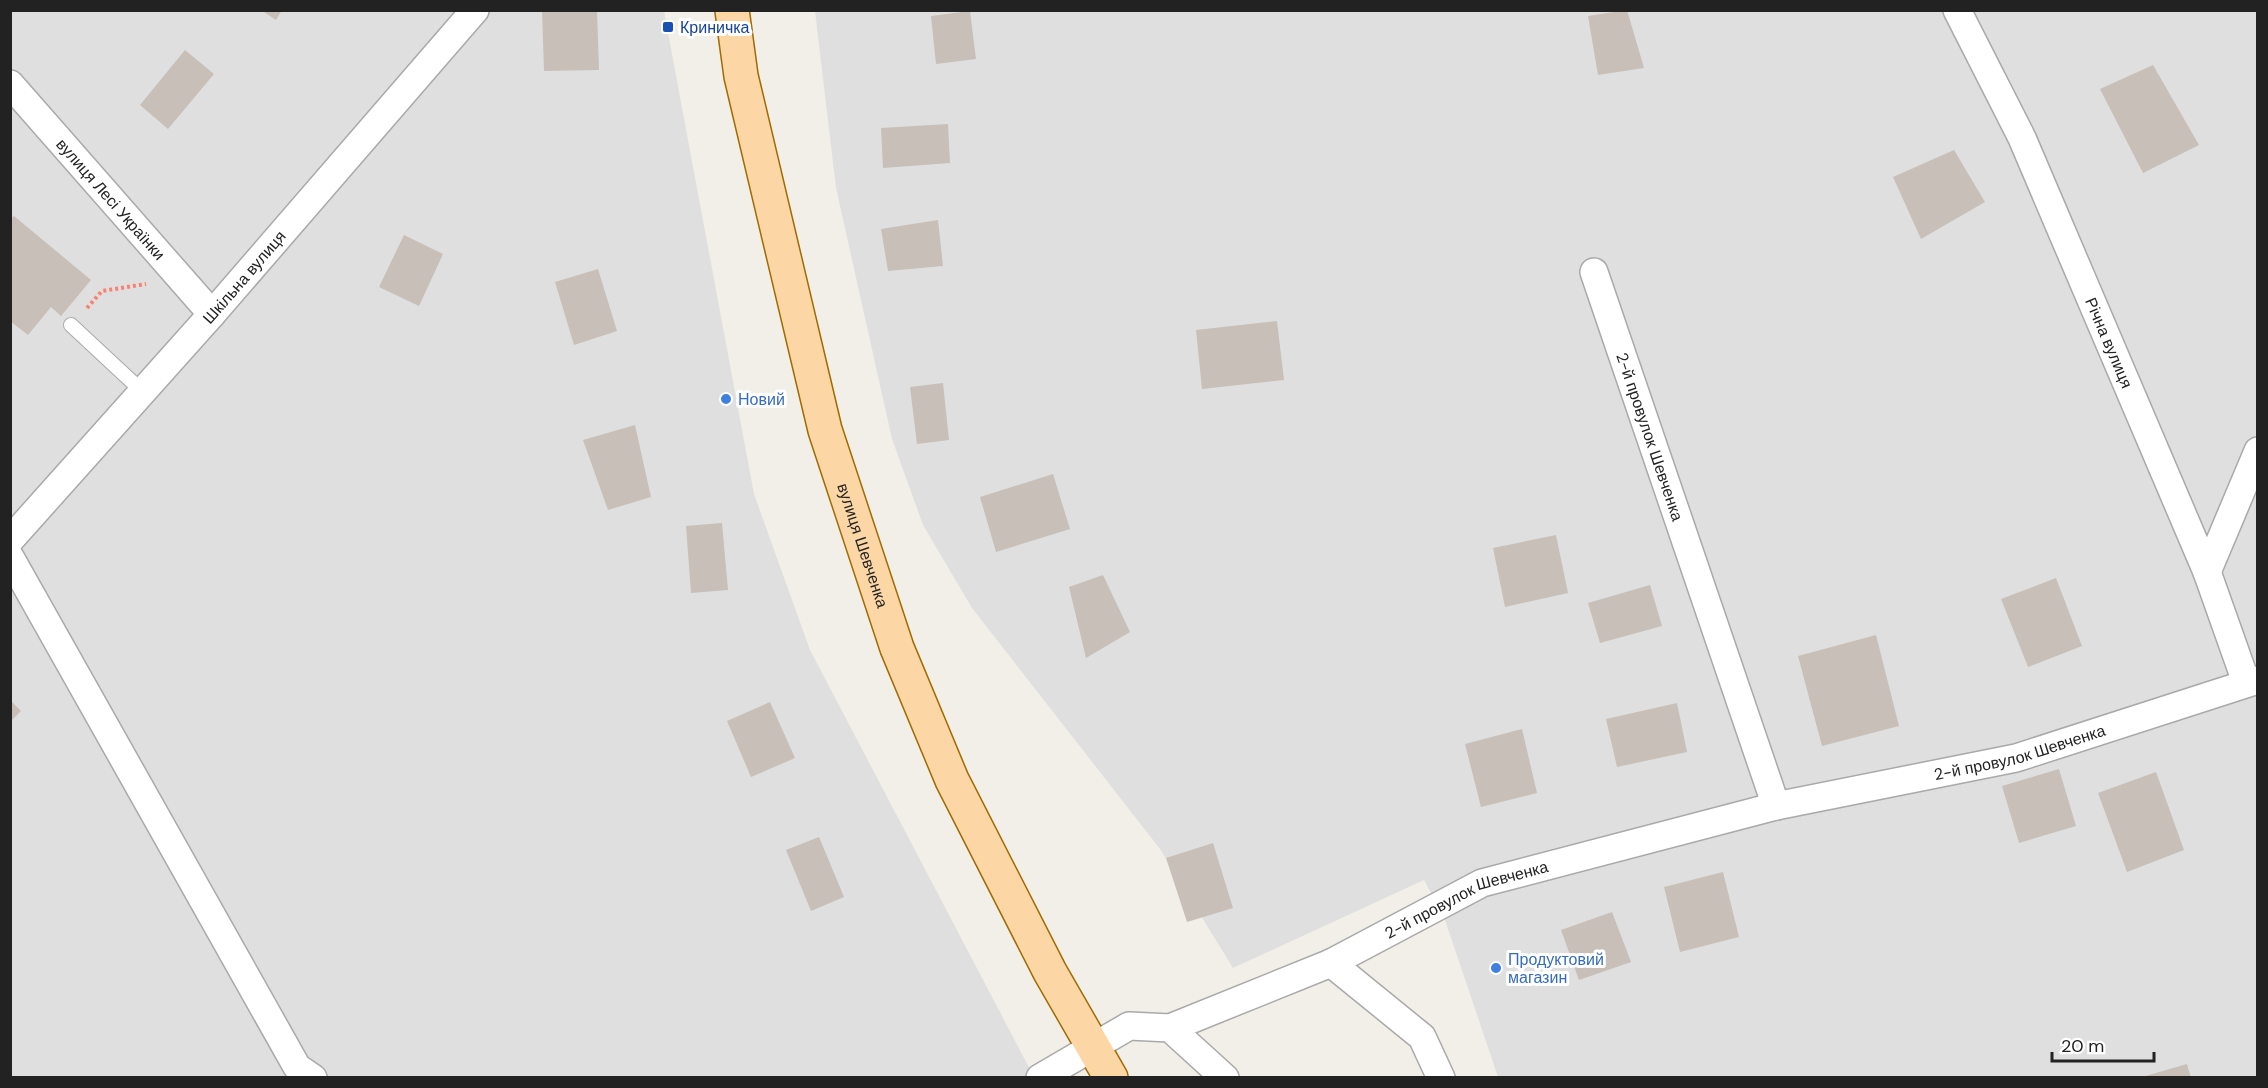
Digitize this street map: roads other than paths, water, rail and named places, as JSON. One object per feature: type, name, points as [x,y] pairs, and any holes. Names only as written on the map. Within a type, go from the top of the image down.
[{"type":"main road","name":"вулиця Шевченка","points":[[732,10],[741,76],[825,430],[897,648],[952,780],[1050,972],[1111,1077]]},
{"type":"street","name":"Шкільна вулиця","points":[[10,540],[212,314],[475,10]]},
{"type":"street","name":"Річна вулиця","points":[[1957,10],[2022,138],[2252,681]]},
{"type":"street","name":"вулиця Лесі Українки","points":[[10,84],[212,314]]},
{"type":"street","name":"2-й провулок Шевченка","points":[[1594,272],[1776,806]]},
{"type":"street","points":[[2207,572],[2258,451]]},
{"type":"street","points":[[10,557],[300,1074]]},
{"type":"street","name":"2-й провулок Шевченка","points":[[1170,1028],[1331,963],[1482,883],[1776,806],[2016,758],[2252,681]]},
{"type":"street","points":[[1331,963],[1422,1037],[1441,1077]]},
{"type":"street","points":[[1040,1077],[1130,1026],[1170,1028],[1225,1077]]},
{"type":"lane","points":[[70,325],[143,392]]},
{"type":"place","name":"Криничка","points":[[668,27]]},
{"type":"place","name":"Новий","points":[[726,399]]},
{"type":"place","name":"Продуктовий магазин","points":[[1496,968]]}]
